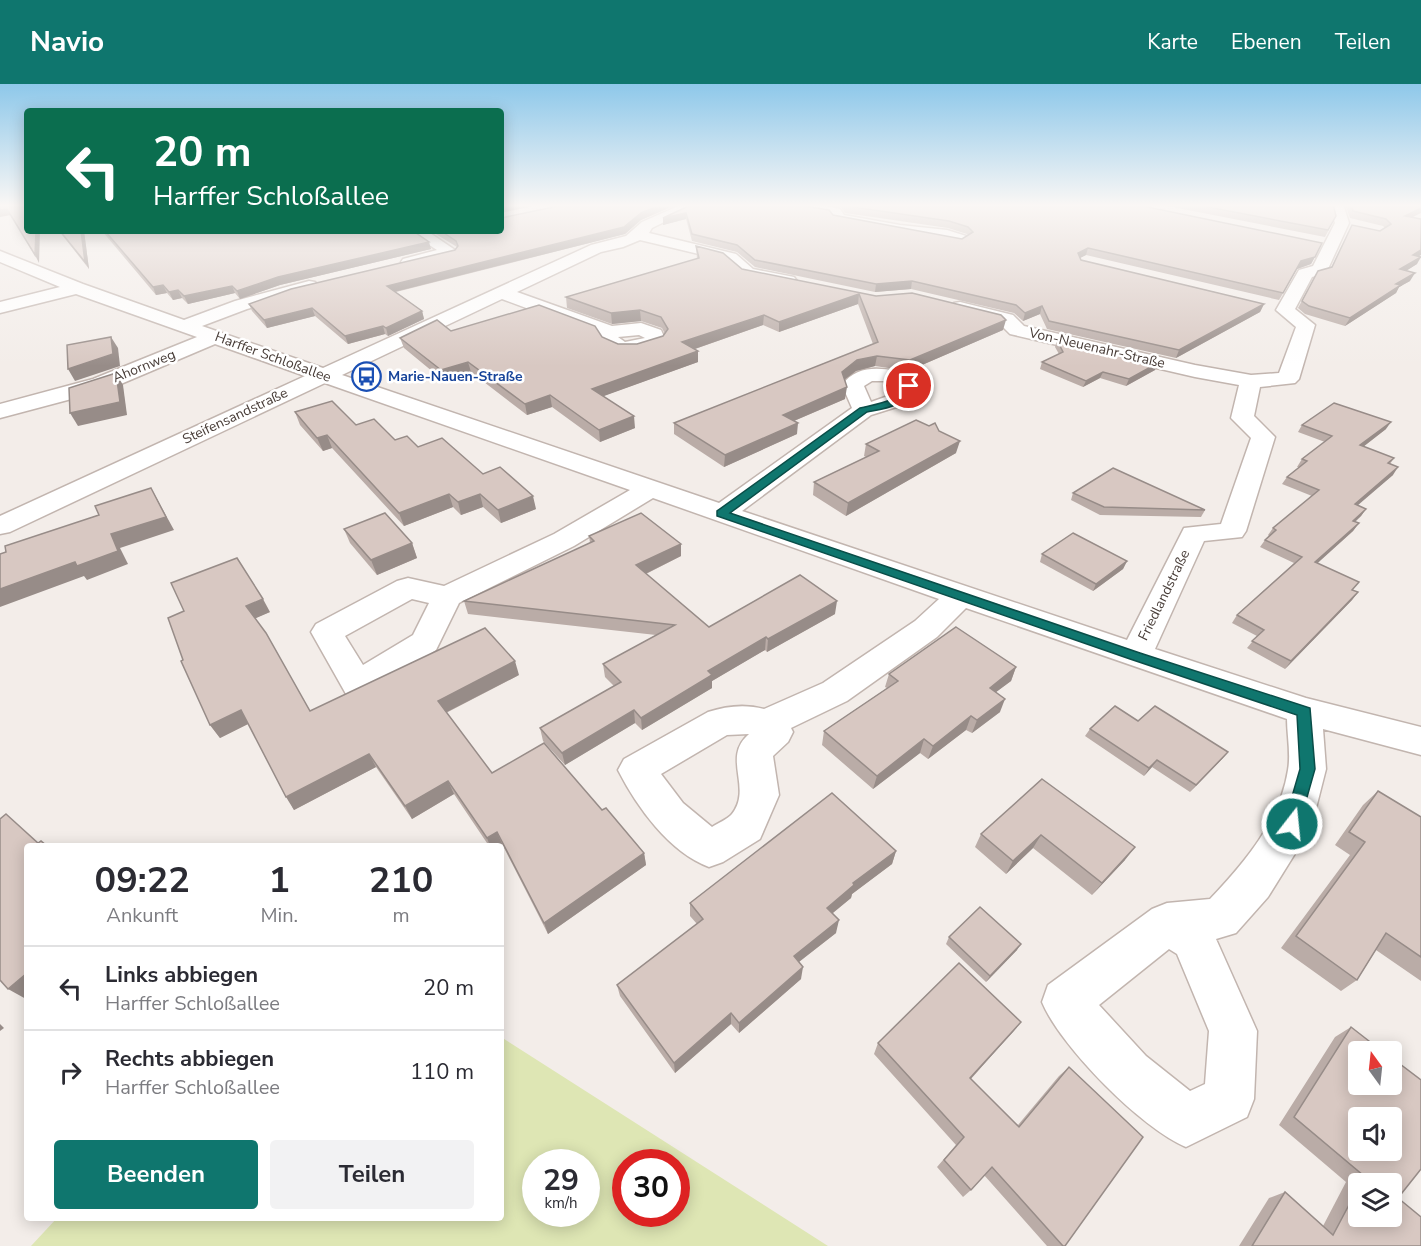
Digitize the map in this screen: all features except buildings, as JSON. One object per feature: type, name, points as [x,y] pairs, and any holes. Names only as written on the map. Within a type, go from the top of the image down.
[{"type":"street","name":"Harffer Schloßallee","points":[[5,258],[77,288],[184,326],[961,597],[1305,711],[1421,741]]},
{"type":"street","points":[[392,266],[424,258]]},
{"type":"street","name":"Steifensandstraße","points":[[0,526],[576,258]]},
{"type":"street","points":[[731,258],[748,273],[806,285]]},
{"type":"street","points":[[1251,381],[1288,379],[1306,325],[1280,308],[1305,274],[1320,269],[1322,258]]},
{"type":"street","points":[[184,326],[241,305],[322,283]]},
{"type":"street","points":[[0,308],[77,288]]},
{"type":"street","points":[[503,293],[610,332]]},
{"type":"street","name":"Von-Neuenahr-Straße","points":[[942,303],[1006,319],[1017,330],[1195,371],[1251,381]]},
{"type":"street","name":"Ahornweg","points":[[0,411],[102,384],[217,336]]},
{"type":"street","name":"Friedlandstraße","points":[[1135,656],[1194,534],[1232,531],[1263,437],[1242,418],[1251,381]]},
{"type":"street","points":[[721,514],[864,410]]},
{"type":"street","points":[[447,597],[564,540],[650,489]]},
{"type":"street","points":[[764,725],[835,692],[926,629],[961,597]]},
{"type":"street","points":[[1167,924],[1221,918],[1253,883],[1292,824],[1308,769],[1305,711]]},
{"type":"green space","points":[[504,1039],[676,1149],[612,1149],[612,1227],[690,1227],[690,1158],[828,1246],[31,1246],[54,1221],[504,1221]]},
{"type":"place","name":"Marie-Nauen-Straße","points":[[367,376]]},
{"type":"route","points":[[909,386],[904,397],[888,405],[864,410],[721,514],[1135,656],[1305,711],[1308,769],[1292,824]]}]
